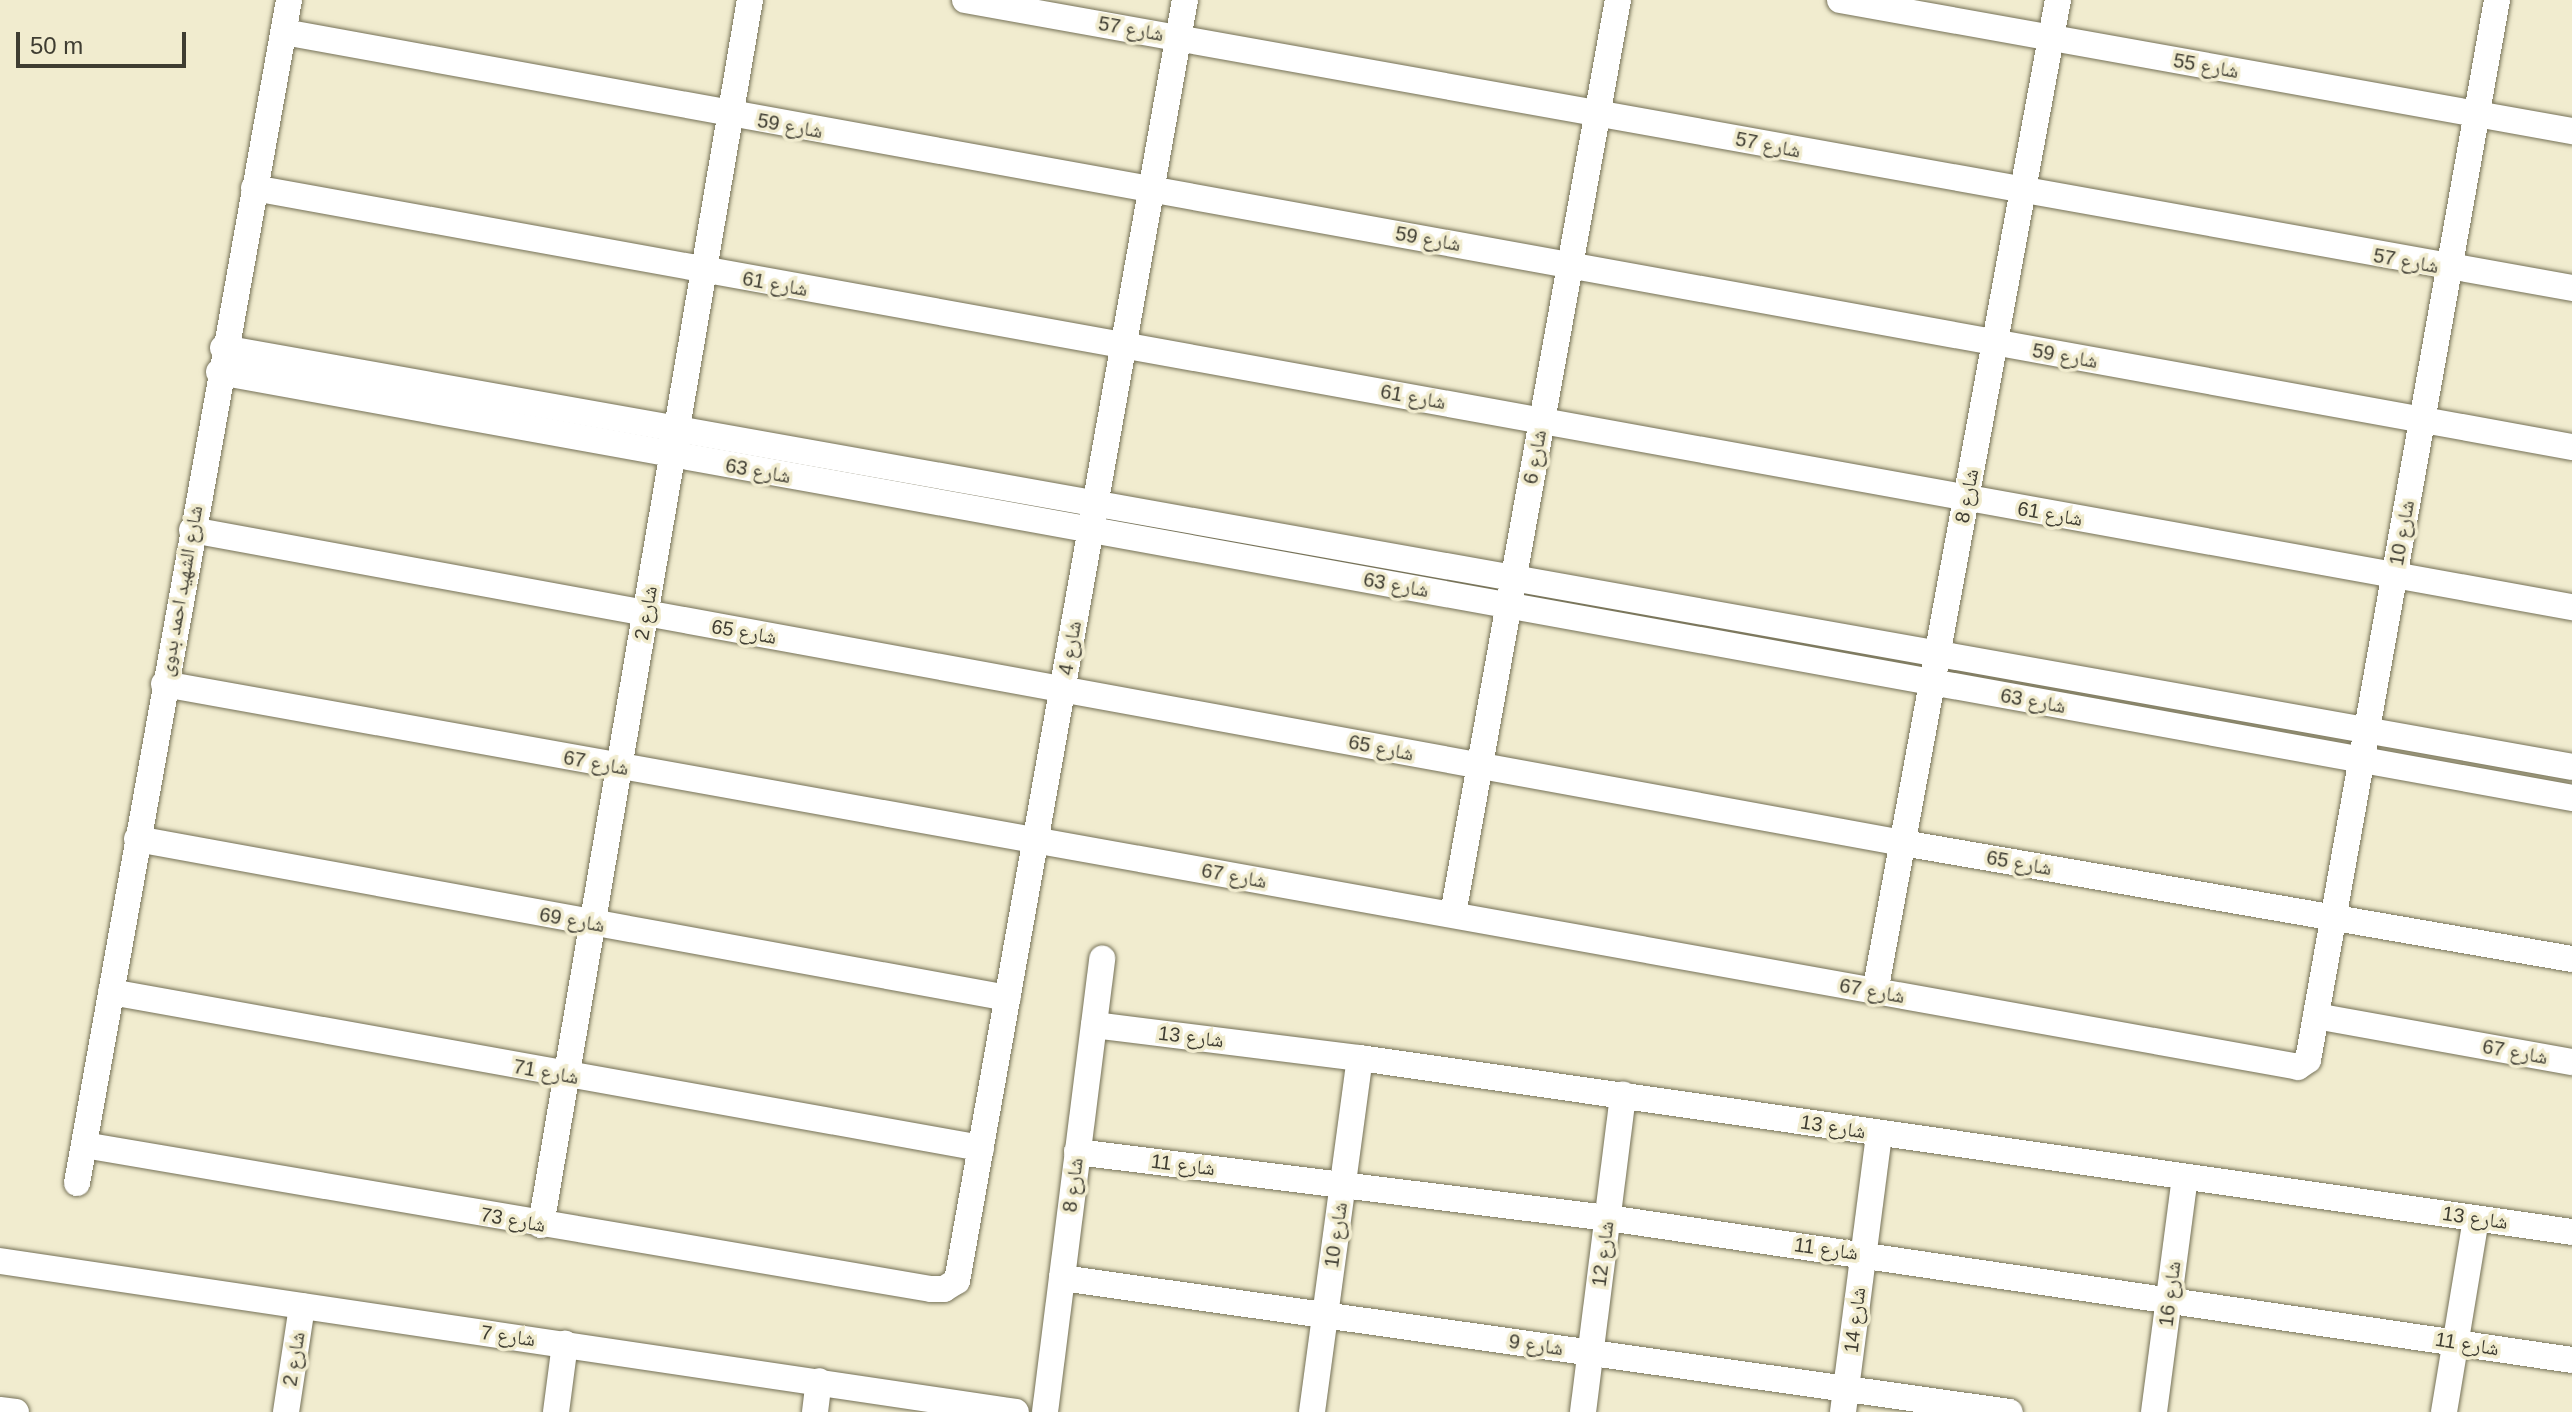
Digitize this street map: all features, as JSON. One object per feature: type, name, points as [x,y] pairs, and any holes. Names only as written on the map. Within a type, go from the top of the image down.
[{"type":"street","name":"شارع الشهيد احمد بدوى","points":[[77,1183],[221,360],[289,0]]},
{"type":"street","name":"شارع 2","points":[[541,1225],[750,0]]},
{"type":"street","name":"شارع 57","points":[[965,0],[1598,113],[2023,193],[2572,288]]},
{"type":"street","name":"شارع 4","points":[[944,1289],[957,1281],[1185,0]]},
{"type":"street","name":"شارع 6","points":[[1453,914],[1618,0]]},
{"type":"street","name":"شارع 55","points":[[1840,0],[2572,131]]},
{"type":"street","name":"شارع 8","points":[[1875,992],[2058,0]]},
{"type":"street","name":"شارع 10","points":[[2304,1065],[2316,1016],[2497,0]]},
{"type":"street","name":"شارع 59","points":[[284,32],[730,116],[1152,189],[2572,447]]},
{"type":"street","name":"شارع 61","points":[[254,188],[2572,607]]},
{"type":"street","name":"شارع 63","points":[[221,360],[345,382],[678,427],[1509,605],[2572,798]]},
{"type":"street","name":"شارع 63","points":[[345,382],[673,456],[1514,579],[2572,767]]},
{"type":"street","name":"شارع 65","points":[[192,530],[1903,843],[2572,959]]},
{"type":"street","name":"شارع 67","points":[[164,684],[1875,992],[2304,1065]]},
{"type":"street","name":"شارع 69","points":[[137,839],[1008,998]]},
{"type":"street","name":"شارع 8","points":[[1045,1412],[1102,959]]},
{"type":"street","name":"شارع 71","points":[[111,992],[981,1148]]},
{"type":"street","name":"شارع 67","points":[[2316,1016],[2572,1062]]},
{"type":"street","name":"شارع 13","points":[[1094,1025],[1360,1058],[2572,1232]]},
{"type":"street","name":"شارع 10","points":[[1312,1412],[1360,1058]]},
{"type":"street","name":"شارع 12","points":[[1583,1412],[1623,1095]]},
{"type":"street","name":"شارع 14","points":[[1844,1400],[1879,1134]]},
{"type":"street","name":"شارع 73","points":[[84,1145],[541,1225],[944,1289]]},
{"type":"street","name":"شارع 11","points":[[1077,1152],[1608,1218],[2169,1298],[2572,1360]]},
{"type":"street","name":"شارع 16","points":[[2154,1412],[2185,1177]]},
{"type":"street","points":[[2444,1412],[2476,1219]]},
{"type":"street","name":"شارع 7","points":[[0,1261],[1016,1412]]},
{"type":"street","name":"شارع 9","points":[[1062,1278],[1590,1353],[1844,1400],[2010,1412]]},
{"type":"street","name":"شارع 2","points":[[286,1412],[302,1306]]},
{"type":"street","points":[[556,1412],[565,1344]]},
{"type":"street","points":[[815,1412],[819,1381]]},
{"type":"street","points":[[0,1410],[16,1412]]}]
